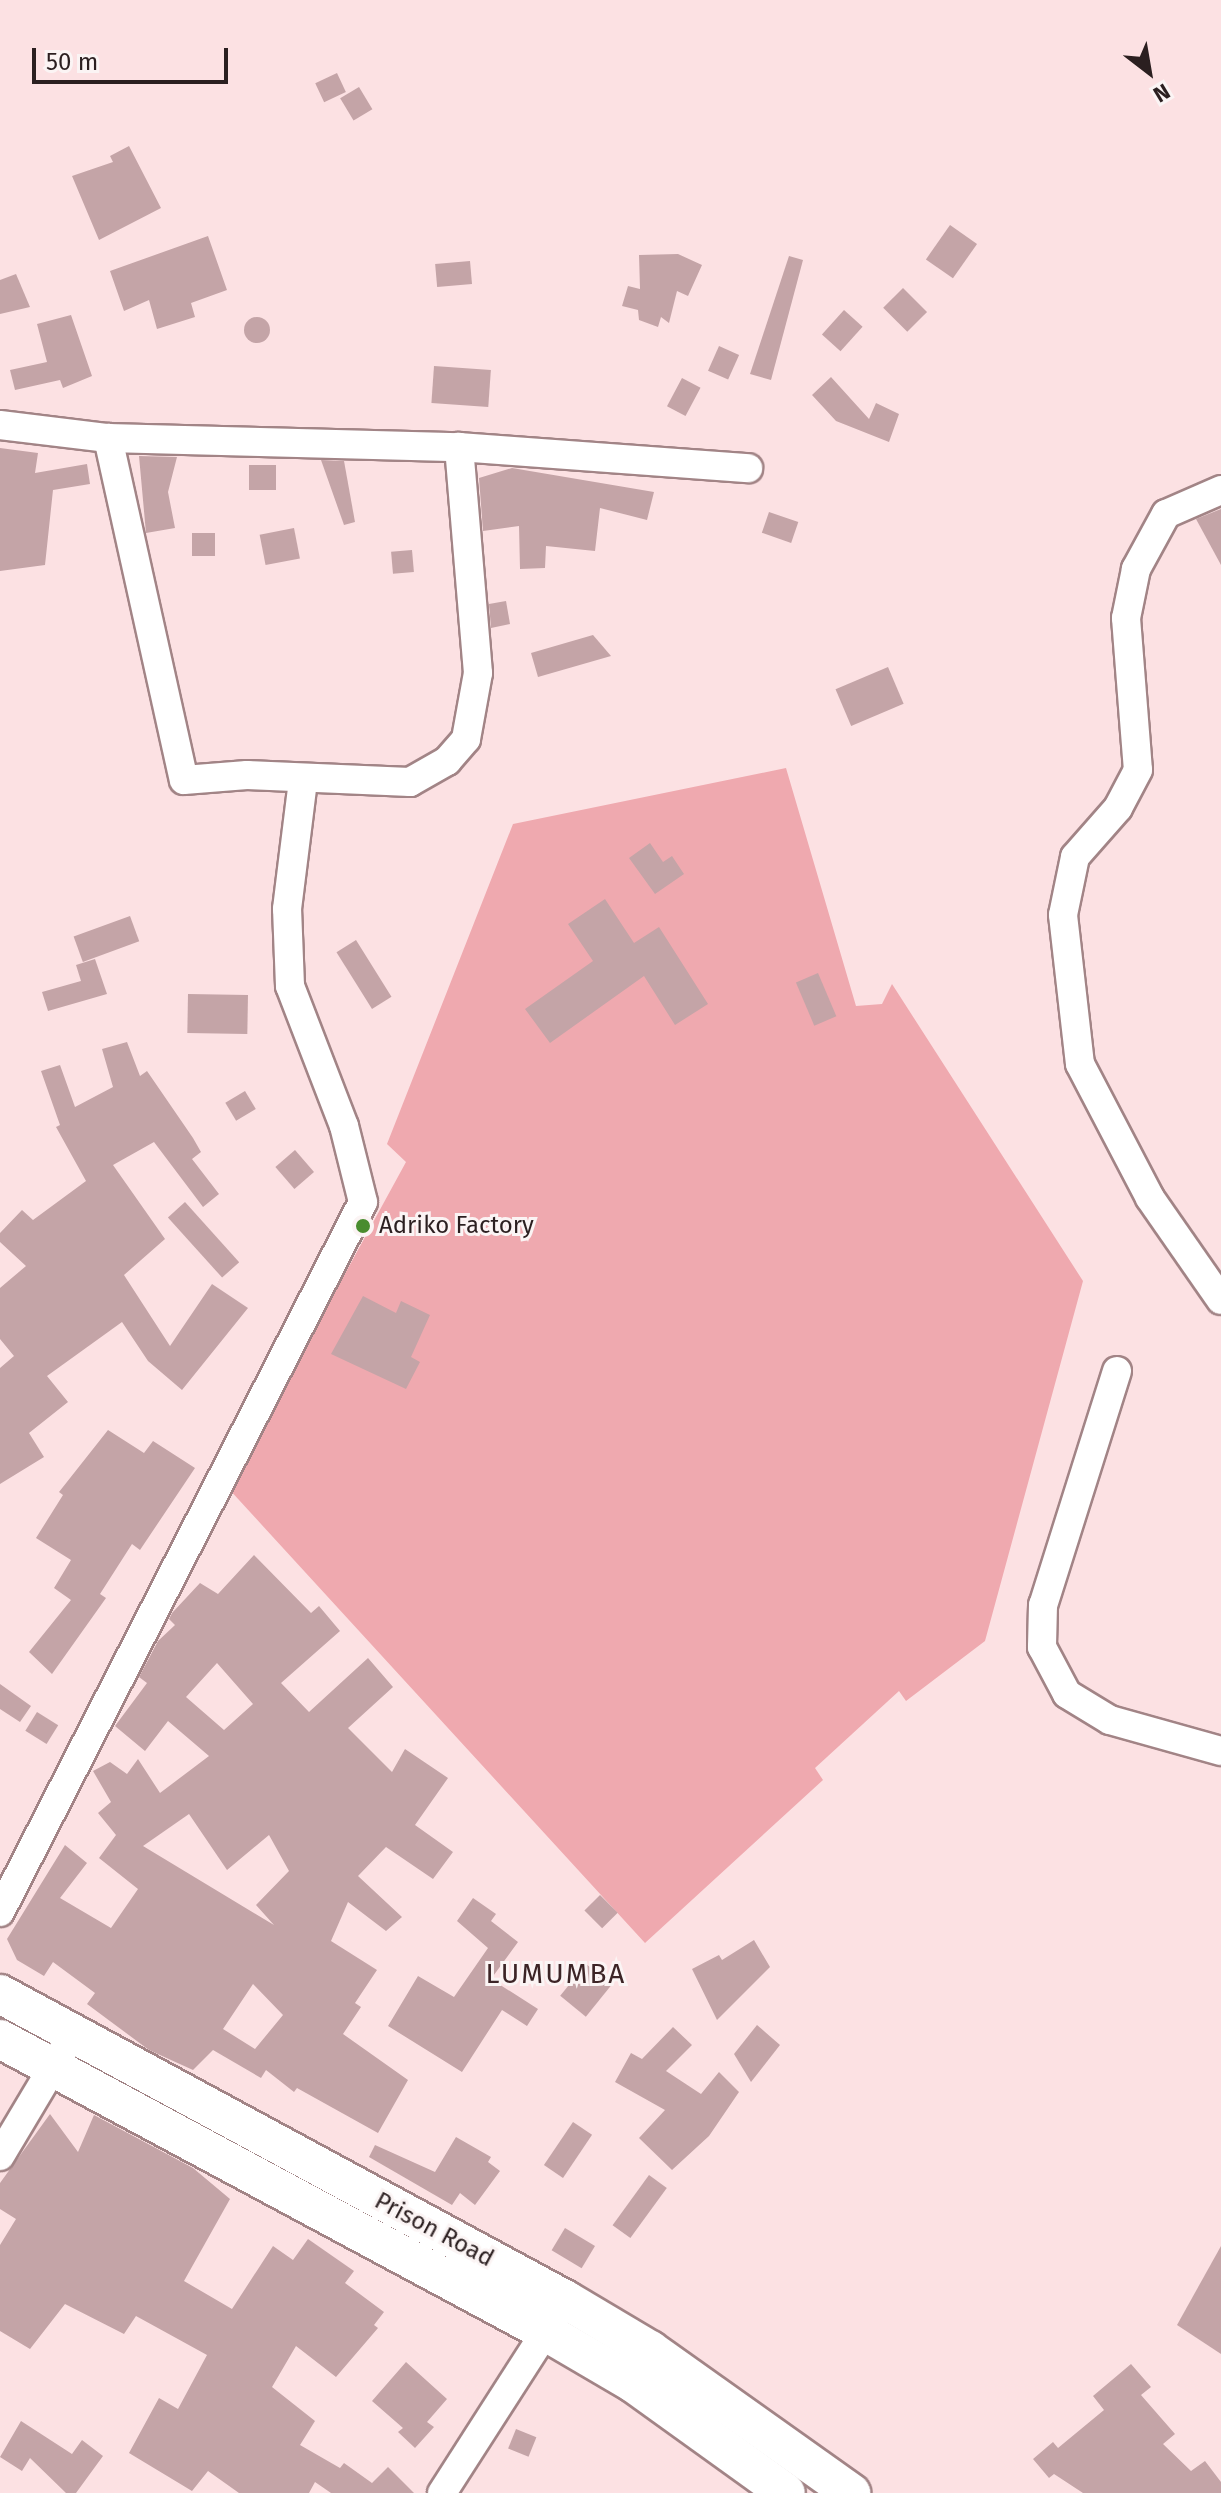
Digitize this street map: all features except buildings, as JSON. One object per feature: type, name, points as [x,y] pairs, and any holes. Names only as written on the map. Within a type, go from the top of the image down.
[{"type":"street","points":[[0,425],[108,438],[459,447],[748,468]]},
{"type":"street","points":[[108,438],[184,780],[247,775],[303,781],[410,782],[447,761],[466,739],[478,673],[459,447]]},
{"type":"street","points":[[1221,490],[1166,514],[1136,569],[1126,618],[1138,770],[1118,808],[1075,857],[1063,915],[1080,1064],[1150,1198],[1221,1300]]},
{"type":"street","points":[[0,1912],[363,1202],[348,1138],[290,986],[287,909],[303,781]]},
{"type":"street","points":[[1117,1371],[1043,1605],[1042,1647],[1067,1694],[1110,1720],[1221,1751]]},
{"type":"street","name":"Prison Road","points":[[0,1994],[71,2037],[566,2300],[650,2350],[851,2493]]},
{"type":"street","points":[[0,2156],[71,2037]]},
{"type":"street","name":"Prison Road","points":[[0,2039],[51,2070],[546,2332],[633,2383],[786,2493]]},
{"type":"street","points":[[442,2493],[566,2300]]},
{"type":"shaded area","points":[[786,768],[856,1006],[882,1004],[892,984],[1083,1281],[985,1641],[906,1701],[899,1691],[815,1768],[823,1780],[645,1943],[228,1488],[406,1162],[387,1144],[513,824]]},
{"type":"place","name":"Adriko Factory","points":[[363,1226]]},
{"type":"district","name":"LUMUMBA","points":[[556,1974]]}]
